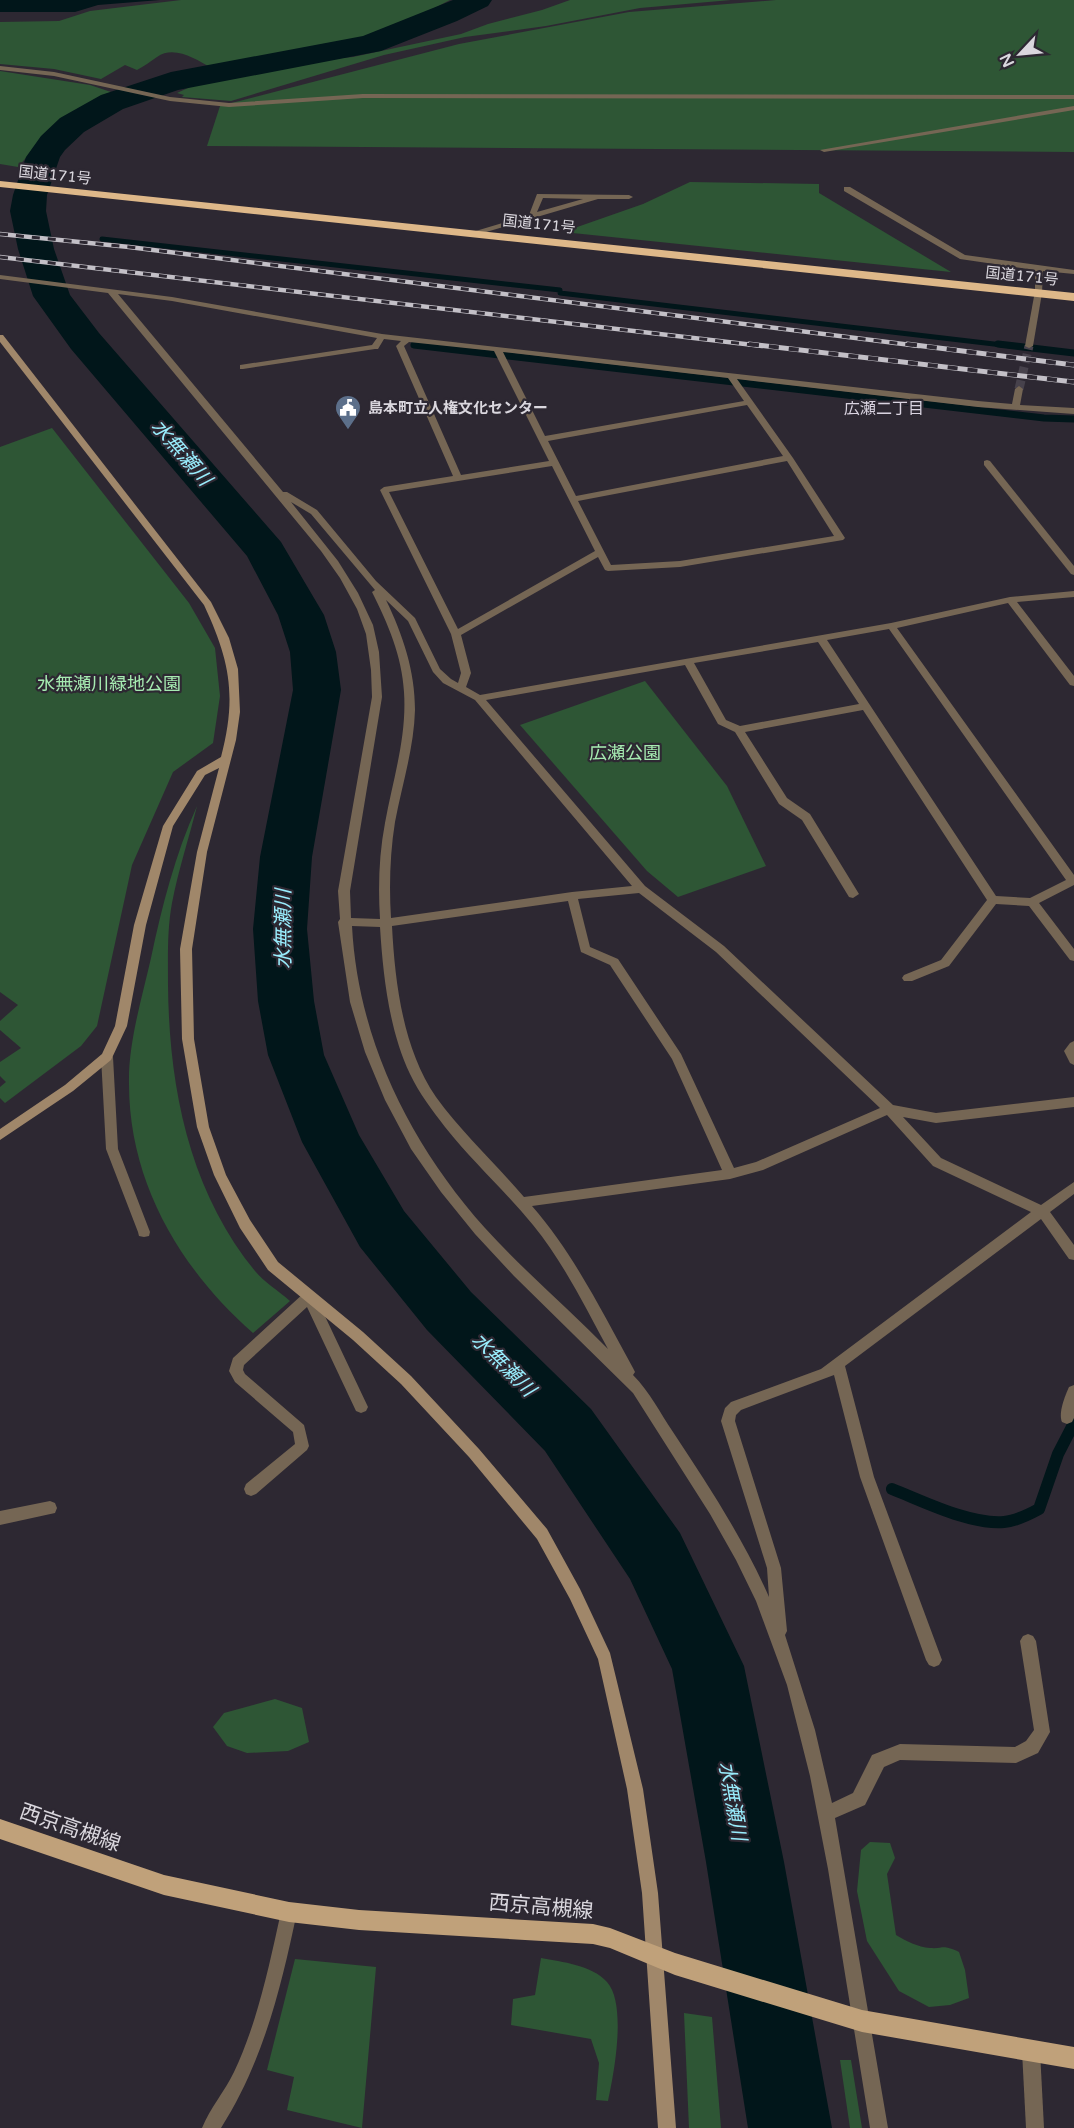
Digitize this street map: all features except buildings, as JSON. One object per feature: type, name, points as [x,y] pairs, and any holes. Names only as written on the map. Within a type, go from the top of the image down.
[{"type":"highway","name":"国道171号","points":[[0,184],[1074,297]]},
{"type":"main road","name":"西京高槻線","points":[[0,1829],[164,1885],[289,1912],[359,1920],[593,1934],[610,1938],[684,1966],[854,2018],[1074,2058]]},
{"type":"street","points":[[0,68],[54,74],[170,99],[229,105],[374,96],[1074,97]]},
{"type":"street","points":[[824,150],[1074,108]]},
{"type":"street","points":[[847,189],[963,257],[1074,272]]},
{"type":"street","points":[[532,216],[540,196],[629,197]]},
{"type":"street","points":[[473,233],[598,197]]},
{"type":"street","points":[[1029,346],[1038,293],[1039,268]]},
{"type":"street","points":[[0,277],[172,299],[382,336],[731,376],[1074,411]]},
{"type":"street","points":[[110,290],[173,369],[262,470],[336,564],[355,594],[369,626],[377,667],[377,697],[344,891],[344,922],[353,989],[365,1036],[381,1082],[404,1129],[439,1180],[473,1223],[638,1389]]},
{"type":"street","points":[[243,367],[375,347],[382,336]]},
{"type":"street","points":[[0,337],[20,366],[208,604],[224,638],[232,669],[235,712],[226,759],[202,852],[186,949],[188,1039],[203,1126],[220,1175],[245,1224],[273,1266],[406,1380],[474,1453],[542,1534],[575,1594],[604,1658],[635,1789],[650,1893],[667,2128]]},
{"type":"street","points":[[408,338],[400,346],[458,478]]},
{"type":"street","points":[[497,350],[608,568],[680,564],[840,538],[789,458],[731,376]]},
{"type":"street","points":[[1016,406],[1018,389]]},
{"type":"street","points":[[542,439],[750,402]]},
{"type":"street","points":[[573,499],[789,458]]},
{"type":"street","points":[[461,687],[466,673],[456,634],[384,490],[555,463]]},
{"type":"street","points":[[987,463],[1074,572]]},
{"type":"street","points":[[276,489],[314,512],[372,584],[412,621],[436,670],[447,681],[479,698],[640,889],[720,949],[889,1109],[937,1162],[1043,1212],[1074,1255]]},
{"type":"street","points":[[456,634],[600,552]]},
{"type":"street","points":[[372,584],[396,628],[408,675],[411,709],[405,753],[388,832],[384,923],[405,1047],[416,1075],[448,1120],[522,1202],[556,1246],[638,1389],[710,1500],[742,1558],[780,1639],[803,1710],[826,1814],[854,2018],[879,2128]]},
{"type":"street","points":[[479,698],[821,639],[1010,600],[1074,594]]},
{"type":"street","points":[[1010,600],[1074,683]]},
{"type":"street","points":[[891,626],[1073,880],[1032,902],[993,900]]},
{"type":"street","points":[[821,639],[993,900]]},
{"type":"street","points":[[687,661],[722,722],[739,730],[783,801],[806,817],[853,894]]},
{"type":"street","points":[[739,730],[865,706]]},
{"type":"street","points":[[144,1232],[112,1149],[107,1058],[121,1026],[140,925],[168,825],[201,773],[226,759]]},
{"type":"street","points":[[344,922],[384,923],[572,896],[640,889]]},
{"type":"street","points":[[572,896],[585,949],[614,962],[677,1057],[730,1174]]},
{"type":"street","points":[[908,978],[945,963],[993,900]]},
{"type":"street","points":[[1032,902],[1074,957]]},
{"type":"street","points":[[1074,1046],[1070,1051],[1074,1060]]},
{"type":"street","points":[[0,1135],[69,1088],[107,1058]]},
{"type":"street","points":[[522,1202],[730,1174],[759,1166],[889,1109],[936,1118],[1074,1102]]},
{"type":"street","points":[[780,1639],[774,1568],[728,1421],[730,1412],[736,1406],[826,1373],[1074,1187]]},
{"type":"street","points":[[309,1297],[361,1407]]},
{"type":"street","points":[[251,1489],[302,1446],[299,1429],[240,1378],[236,1371],[238,1362],[309,1297]]},
{"type":"street","points":[[838,1365],[867,1477],[934,1660]]},
{"type":"street","points":[[1067,1418],[1074,1391]]},
{"type":"street","points":[[0,1518],[50,1508]]},
{"type":"street","points":[[826,1814],[859,1799],[878,1761],[900,1752],[1016,1755],[1032,1747],[1041,1732],[1028,1641]]},
{"type":"street","points":[[211,2128],[228,2103],[260,2032],[272,1992],[289,1912]]},
{"type":"street","points":[[1031,2051],[1035,2128]]},
{"type":"green space","points":[[181,0],[450,0],[405,23],[349,42],[211,68],[185,55],[170,52],[157,57],[137,70],[125,65],[101,79],[54,69],[0,64],[0,22],[59,21],[90,11]]},
{"type":"green space","points":[[570,0],[731,0],[640,8],[546,26],[465,37],[384,55],[231,101],[182,97],[184,95],[177,93],[199,83],[244,73],[309,61],[353,57],[461,34]]},
{"type":"green space","points":[[776,0],[1074,0],[1074,152],[207,146],[220,106],[459,44],[629,12]]},
{"type":"green space","points":[[0,71],[90,85],[114,93],[67,118],[43,138],[18,167],[0,164]]},
{"type":"green space","points":[[690,182],[819,184],[819,193],[951,272],[563,232],[643,204]]},
{"type":"green space","name":"水無瀬川緑地公園","points":[[52,428],[189,603],[215,648],[220,696],[213,743],[173,772],[132,865],[97,1026],[81,1046],[5,1103],[0,1098],[0,1087],[6,1082],[0,1076],[0,1062],[21,1048],[0,1030],[0,1021],[18,1005],[0,992],[0,447]]},
{"type":"green space","name":"広瀬公園","points":[[645,681],[727,786],[766,866],[678,897],[647,871],[520,725]]},
{"type":"green space","points":[[197,806],[177,879],[169,923],[169,1023],[173,1061],[187,1136],[214,1206],[232,1240],[255,1271],[290,1301],[253,1333],[203,1281],[182,1252],[164,1221],[149,1189],[138,1155],[131,1120],[129,1068],[136,1021],[170,881]]},
{"type":"green space","points":[[275,1699],[302,1708],[309,1742],[288,1751],[247,1753],[227,1746],[213,1727],[224,1713]]},
{"type":"green space","points":[[870,1842],[890,1843],[895,1858],[887,1874],[896,1935],[921,1946],[946,1947],[959,1952],[965,1970],[969,1998],[950,2005],[929,2007],[899,1991],[867,1941],[857,1891],[861,1850]]},
{"type":"green space","points":[[541,1958],[585,1968],[601,1976],[613,1992],[618,2022],[608,2101],[596,2100],[599,2063],[591,2039],[511,2025],[513,1999],[535,1995]]},
{"type":"green space","points":[[295,1959],[376,1967],[362,2128],[287,2110],[294,2077],[267,2070]]},
{"type":"green space","points":[[684,2013],[712,2017],[721,2128],[689,2128]]},
{"type":"green space","points":[[840,2060],[851,2060],[862,2128],[850,2128]]},
{"type":"shaded area","points":[[0,0],[160,0],[98,5],[75,12],[0,12]]},
{"type":"waterway","name":"水無瀬川","points":[[477,0],[446,15],[370,44],[171,82],[112,102],[72,125],[53,143],[43,157],[30,195],[28,211],[36,249],[52,296],[85,341],[266,551],[301,615],[313,652],[317,690],[286,857],[280,929],[286,1001],[296,1055],[332,1142],[382,1229],[449,1311],[568,1430],[655,1556],[708,1666],[745,1862],[790,2128]]},
{"type":"waterway","points":[[102,239],[560,290],[560,293],[1011,346]]},
{"type":"waterway","points":[[998,344],[1074,353]]},
{"type":"waterway","points":[[420,346],[414,345],[1044,418],[1074,419]]},
{"type":"waterway","points":[[892,1489],[947,1511],[977,1520],[1004,1522],[1017,1519],[1039,1509],[1058,1454],[1074,1423]]},
{"type":"tunnel","points":[[1019,389],[1029,346]]},
{"type":"railway","points":[[0,234],[129,247],[919,346]]},
{"type":"railway","points":[[0,257],[762,346]]},
{"type":"railway","points":[[749,344],[1074,382]]},
{"type":"railway","points":[[907,344],[1074,365]]},
{"type":"place","name":"島本町立人権文化センター","points":[[348,431]]},
{"type":"district","name":"広瀬二丁目","points":[[884,409]]}]
